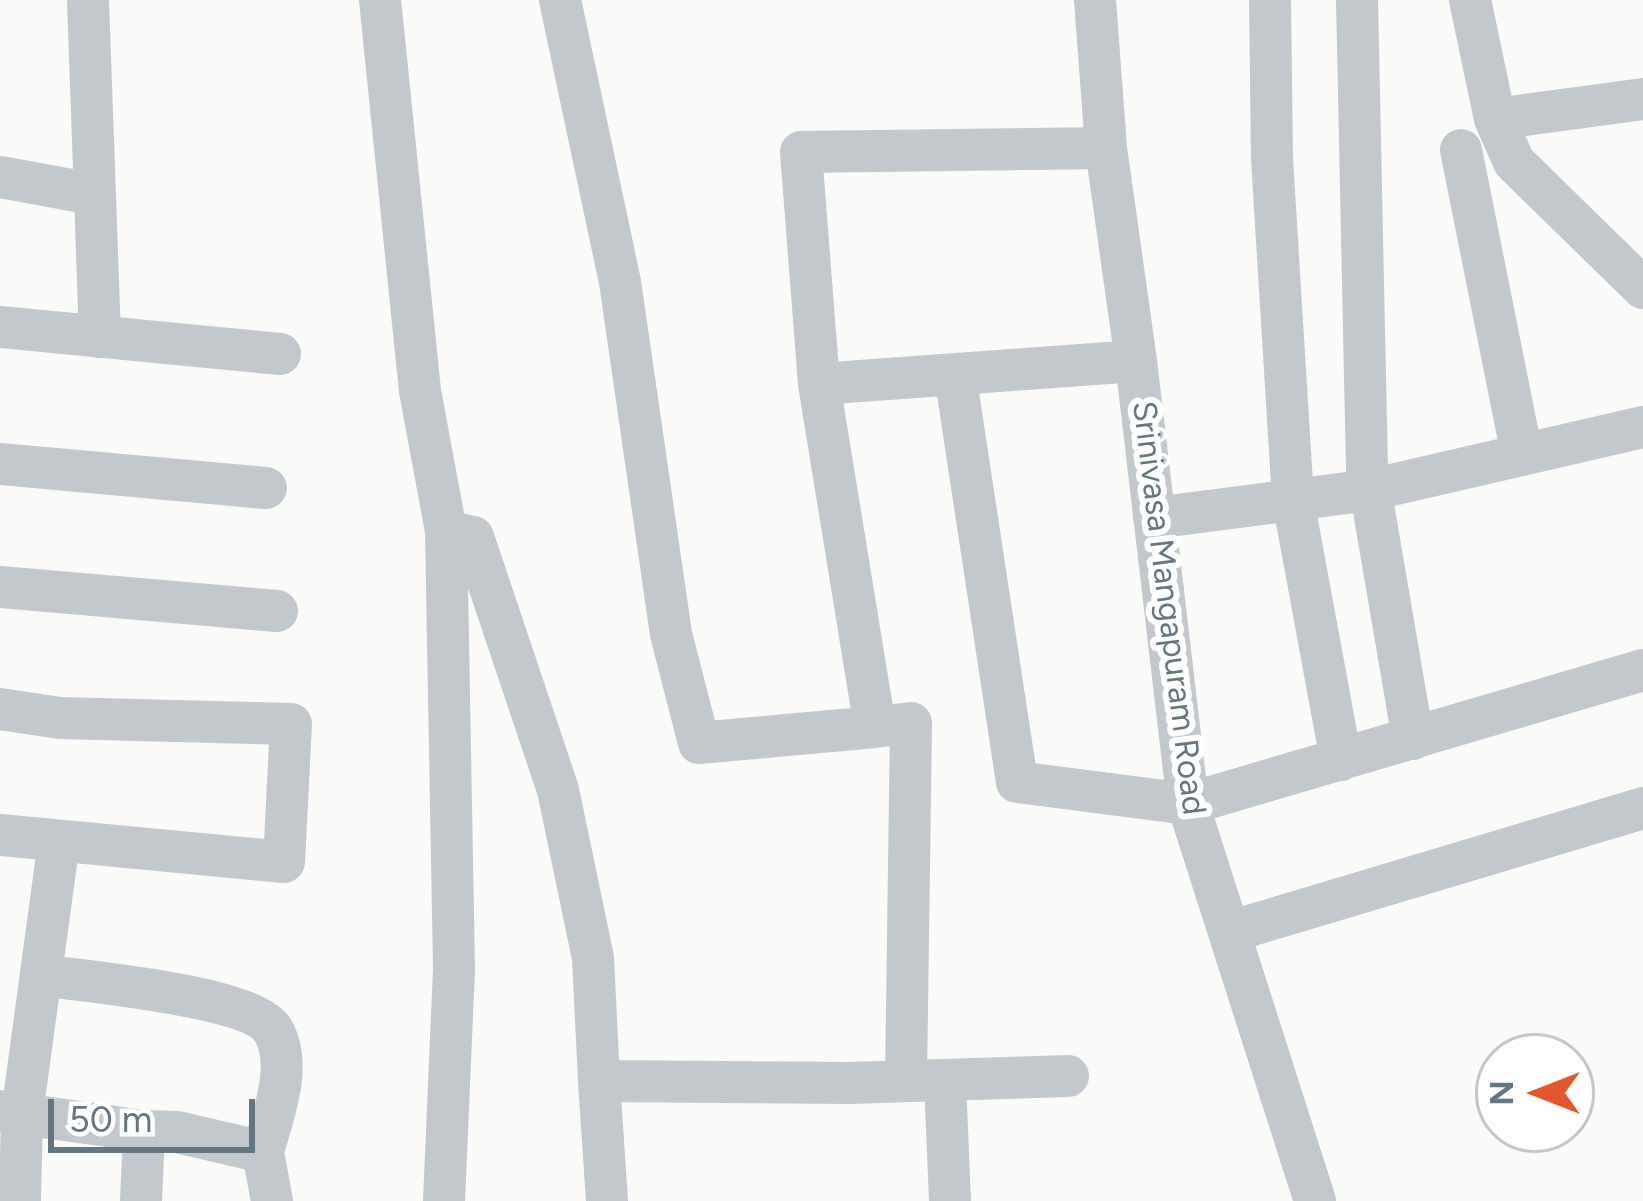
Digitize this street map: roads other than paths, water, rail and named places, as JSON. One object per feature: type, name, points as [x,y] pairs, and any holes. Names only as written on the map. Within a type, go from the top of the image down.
[{"type":"street","points":[[88,0],[100,338]]},
{"type":"street","points":[[380,0],[420,392],[446,531],[454,969],[444,1201]]},
{"type":"street","points":[[560,0],[620,282],[671,634],[699,743],[911,723],[925,1080],[950,1201]]},
{"type":"street","name":"Srinivasa Mangapuram Road","points":[[1095,0],[1106,148],[1188,803],[1315,1201]]},
{"type":"street","points":[[1270,0],[1272,160],[1293,500],[1341,760]]},
{"type":"street","points":[[1357,0],[1370,490],[1413,739]]},
{"type":"street","points":[[1470,0],[1496,118],[1514,162],[1643,288]]},
{"type":"street","points":[[1496,118],[1643,99]]},
{"type":"street","points":[[875,727],[818,384],[801,152],[1106,148]]},
{"type":"street","points":[[1461,150],[1522,455]]},
{"type":"street","points":[[0,177],[93,194]]},
{"type":"street","points":[[0,327],[280,354]]},
{"type":"street","points":[[818,384],[1136,361]]},
{"type":"street","points":[[956,374],[1017,782],[1188,803],[1643,670]]},
{"type":"street","points":[[1154,518],[1370,490],[1643,427]]},
{"type":"street","points":[[0,464],[266,488]]},
{"type":"street","points":[[446,531],[473,537],[557,790],[593,958],[607,1201]]},
{"type":"street","points":[[0,587],[277,611]]},
{"type":"street","points":[[0,709],[60,718],[290,724],[284,862],[0,835]]},
{"type":"street","points":[[1229,932],[1643,808]]},
{"type":"street","points":[[20,1201],[11,1112],[40,975],[59,841]]},
{"type":"street","points":[[40,975],[218,1002],[259,1016],[274,1030],[281,1055],[279,1094],[262,1152],[272,1201]]},
{"type":"street","points":[[599,1081],[1069,1076]]},
{"type":"street","points":[[11,1112],[177,1132],[262,1152]]},
{"type":"street","points":[[141,1201],[143,1131]]}]
